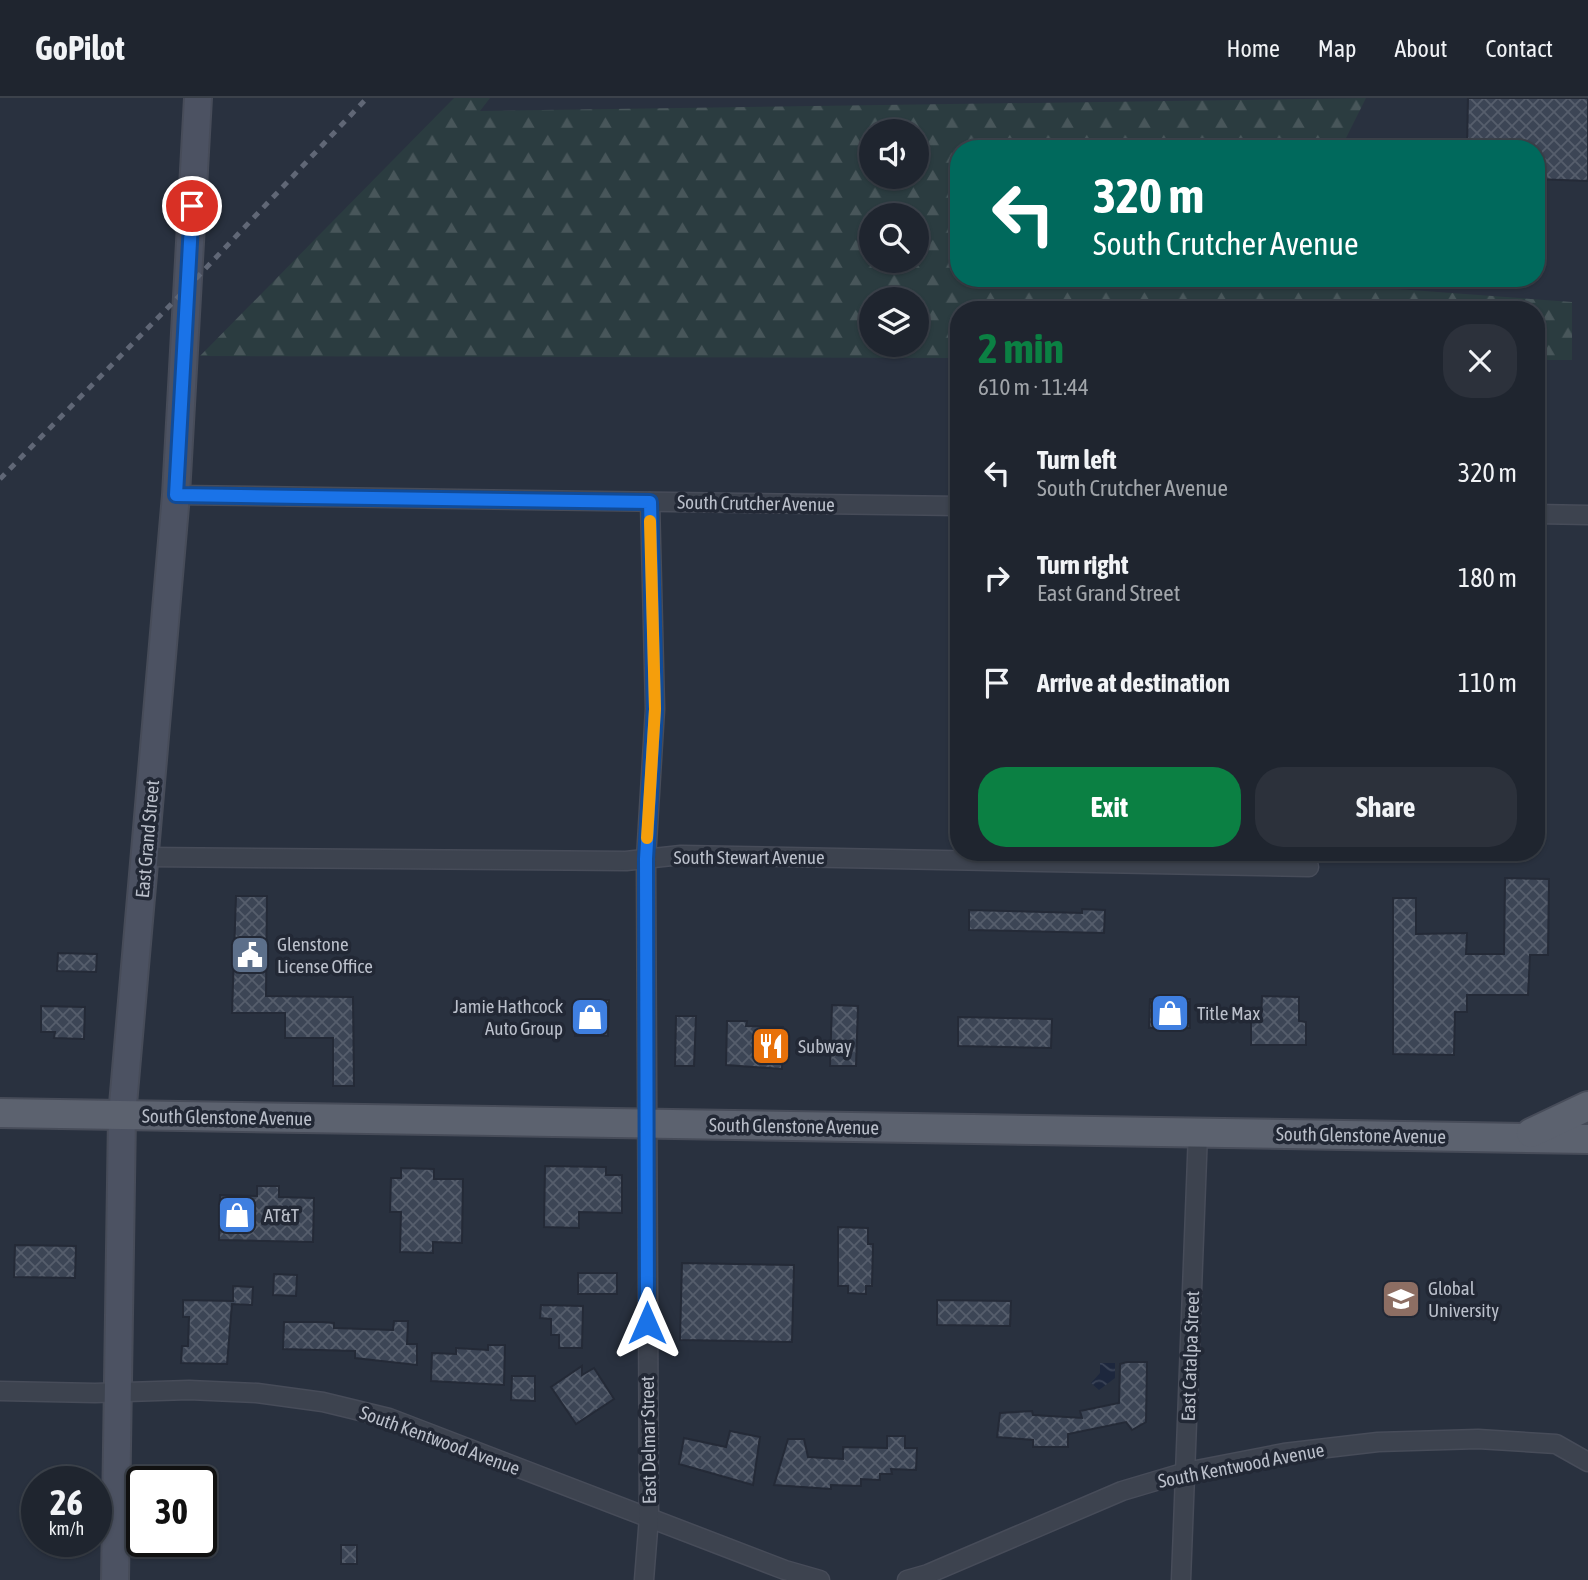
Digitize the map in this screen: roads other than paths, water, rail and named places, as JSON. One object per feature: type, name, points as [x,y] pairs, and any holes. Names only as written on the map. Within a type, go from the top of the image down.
[{"type":"main road","name":"East Grand Street","points":[[115,1580],[122,1115],[176,495],[198,98]]},
{"type":"main road","points":[[1518,1138],[1569,1117],[1588,1105]]},
{"type":"main road","name":"South Glenstone Avenue","points":[[0,1113],[1588,1139]]},
{"type":"street","name":"South Crutcher Avenue","points":[[176,495],[950,506]]},
{"type":"street","name":"East Delmar Street","points":[[644,1580],[649,1517],[646,859],[655,709],[650,502]]},
{"type":"street","points":[[1545,514],[1588,515]]},
{"type":"street","name":"South Stewart Avenue","points":[[146,857],[626,861],[681,855],[950,860]]},
{"type":"street","name":"South Stewart Avenue","points":[[995,861],[1309,867]]},
{"type":"street","name":"East Catalpa Street","points":[[1181,1580],[1198,1132]]},
{"type":"street","name":"South Kentwood Avenue","points":[[0,1391],[234,1391],[290,1397],[356,1409],[389,1418],[820,1580]]},
{"type":"street","name":"South Kentwood Avenue","points":[[907,1580],[928,1574],[1122,1491],[1186,1472],[1319,1448],[1425,1438],[1544,1441],[1556,1444],[1588,1462]]},
{"type":"water","points":[[1100,1363],[1115,1363],[1115,1378],[1099,1390],[1091,1383],[1100,1373]]},
{"type":"railway","points":[[0,479],[188,287],[367,98]]},
{"type":"place","name":"Glenstone License Office","points":[[250,955]]},
{"type":"place","name":"Title Max","points":[[1170,1013]]},
{"type":"place","name":"Jamie Hathcock Auto Group","points":[[590,1017]]},
{"type":"place","name":"Subway","points":[[771,1046]]},
{"type":"place","name":"AT&T","points":[[237,1215]]},
{"type":"place","name":"Global University","points":[[1401,1299]]}]
